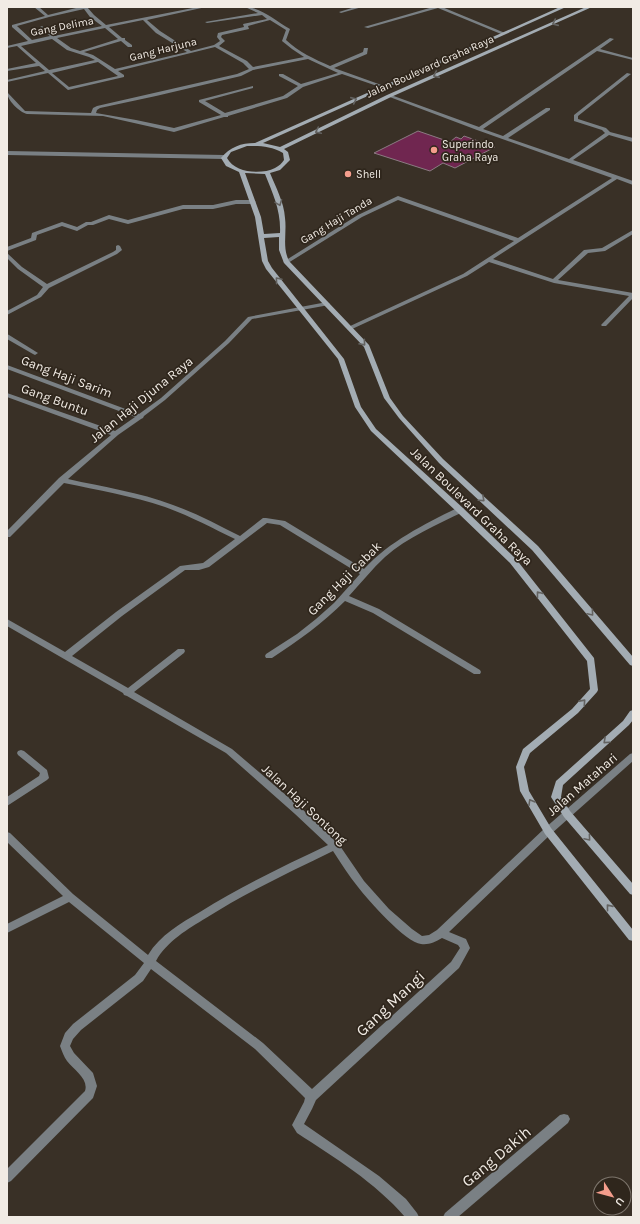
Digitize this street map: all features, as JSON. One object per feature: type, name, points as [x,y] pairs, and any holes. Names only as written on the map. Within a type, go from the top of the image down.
[{"type":"main road","name":"Jalan Boulevard Graha Raya","points":[[255,145],[564,7]]},
{"type":"main road","name":"Jalan Boulevard Graha Raya","points":[[281,149],[389,96],[590,7]]},
{"type":"main road","points":[[255,145],[281,149],[287,156],[285,164],[275,170],[267,172],[242,172],[228,166],[224,162],[224,157],[231,150],[255,145]]},
{"type":"main road","name":"Jalan Boulevard Graha Raya","points":[[242,172],[258,217],[265,261],[268,269],[303,310],[341,359],[358,407],[373,430],[513,561],[591,660],[594,690],[575,711],[526,751],[520,767],[525,791],[548,831],[633,937]]},
{"type":"main road","points":[[267,172],[282,211],[284,223],[282,235],[282,255],[286,262]]},
{"type":"main road","points":[[262,236],[282,235]]},
{"type":"main road","name":"Jalan Boulevard Graha Raya","points":[[286,262],[367,346],[387,398],[401,417],[441,461],[535,548],[633,663]]},
{"type":"main road","points":[[633,713],[626,723],[559,783],[556,797],[567,814],[633,891]]},
{"type":"street","points":[[36,7],[48,16]]},
{"type":"street","points":[[31,41],[14,26],[85,7],[92,16],[130,46]]},
{"type":"street","name":"Gang Delima","points":[[7,47],[204,7]]},
{"type":"street","points":[[247,7],[263,14],[288,30],[284,40],[291,48],[308,58],[357,78],[385,87]]},
{"type":"street","points":[[342,12],[360,7]]},
{"type":"street","points":[[366,27],[438,7],[503,33]]},
{"type":"street","points":[[207,22],[263,14]]},
{"type":"street","points":[[144,19],[158,32],[190,52]]},
{"type":"street","points":[[252,69],[245,62],[216,46],[223,41],[219,36],[220,34],[247,28],[245,25],[271,19]]},
{"type":"street","points":[[20,45],[68,89],[122,76],[91,56],[69,49],[53,38],[42,27]]},
{"type":"street","points":[[80,52],[123,40]]},
{"type":"street","points":[[479,129],[612,40]]},
{"type":"street","name":"Gang Harjuna","points":[[114,71],[216,46]]},
{"type":"street","points":[[332,68],[365,53],[366,49]]},
{"type":"street","points":[[597,50],[633,59]]},
{"type":"street","points":[[93,114],[95,109],[99,107],[239,75],[252,69],[308,58]]},
{"type":"street","points":[[7,81],[98,61]]},
{"type":"street","points":[[7,70],[41,64]]},
{"type":"street","points":[[7,93],[23,112],[27,113],[93,114],[136,121],[172,130],[226,116],[278,100],[301,86],[344,72]]},
{"type":"street","points":[[629,74],[576,116],[576,120],[604,129],[608,133],[633,140]]},
{"type":"street","points":[[281,75],[301,86]]},
{"type":"street","points":[[226,116],[201,101],[251,88]]},
{"type":"street","points":[[389,96],[633,183]]},
{"type":"street","points":[[504,138],[548,109]]},
{"type":"street","points":[[569,161],[608,133]]},
{"type":"street","points":[[7,153],[224,157]]},
{"type":"street","points":[[350,328],[465,275],[617,178]]},
{"type":"street","name":"Gang Haji Tanda","points":[[286,262],[360,216],[398,198],[518,240]]},
{"type":"street","points":[[7,249],[34,239],[34,234],[62,224],[78,228],[88,223],[91,224],[109,217],[128,222],[183,207],[213,207],[236,202],[253,202]]},
{"type":"street","points":[[554,281],[586,251],[603,250],[633,232]]},
{"type":"street","points":[[7,313],[39,296],[47,287],[115,253],[119,250],[118,247]]},
{"type":"street","points":[[7,255],[20,268],[47,287]]},
{"type":"street","points":[[489,260],[554,281],[633,295],[604,326]]},
{"type":"street","name":"Jalan Haji Djuna Raya","points":[[7,536],[62,480],[116,434],[141,417],[190,376],[250,318],[303,310],[327,304]]},
{"type":"street","points":[[7,336],[35,353]]},
{"type":"street","name":"Gang Haji Sarim","points":[[7,367],[141,417]]},
{"type":"street","name":"Gang Buntu","points":[[7,395],[116,434]]},
{"type":"street","points":[[62,480],[123,493],[170,507],[239,538]]},
{"type":"street","name":"Gang Haji Cabak","points":[[269,656],[297,639],[344,597],[364,573],[389,550],[423,528],[460,510]]},
{"type":"street","points":[[66,656],[182,568],[199,567],[206,564],[239,538],[266,520],[282,523],[364,573]]},
{"type":"street","points":[[344,597],[376,611],[477,672]]},
{"type":"street","name":"Jalan Haji Sontong","points":[[7,622],[229,751],[334,846],[361,884],[386,912],[408,932],[421,940],[431,939],[441,933],[548,831]]},
{"type":"street","points":[[127,693],[181,651]]},
{"type":"street","points":[[7,802],[44,778],[44,772],[21,753]]},
{"type":"street","name":"Jalan Matahari","points":[[548,831],[633,756]]},
{"type":"street","points":[[7,836],[70,897],[150,962],[259,1046],[311,1097],[310,1107],[299,1120],[298,1125],[301,1129],[374,1179],[413,1217]]},
{"type":"street","points":[[7,1177],[89,1094],[92,1086],[89,1077],[70,1056],[65,1046],[69,1036],[77,1027],[140,978],[155,952],[176,932],[221,903],[334,846]]},
{"type":"street","points":[[7,929],[70,897]]},
{"type":"street","name":"Gang Mangi","points":[[311,1097],[456,964],[465,948],[462,942],[441,933]]},
{"type":"street","name":"Gang Dakih","points":[[449,1217],[564,1119]]},
{"type":"building","name":"Superindo Graha Raya","points":[[418,131],[450,142],[456,137],[461,139],[464,136],[495,147],[455,168],[443,163],[430,171],[374,153]]},
{"type":"place","name":"Superindo Graha Raya","points":[[434,150]]},
{"type":"place","name":"Shell","points":[[348,174]]}]
